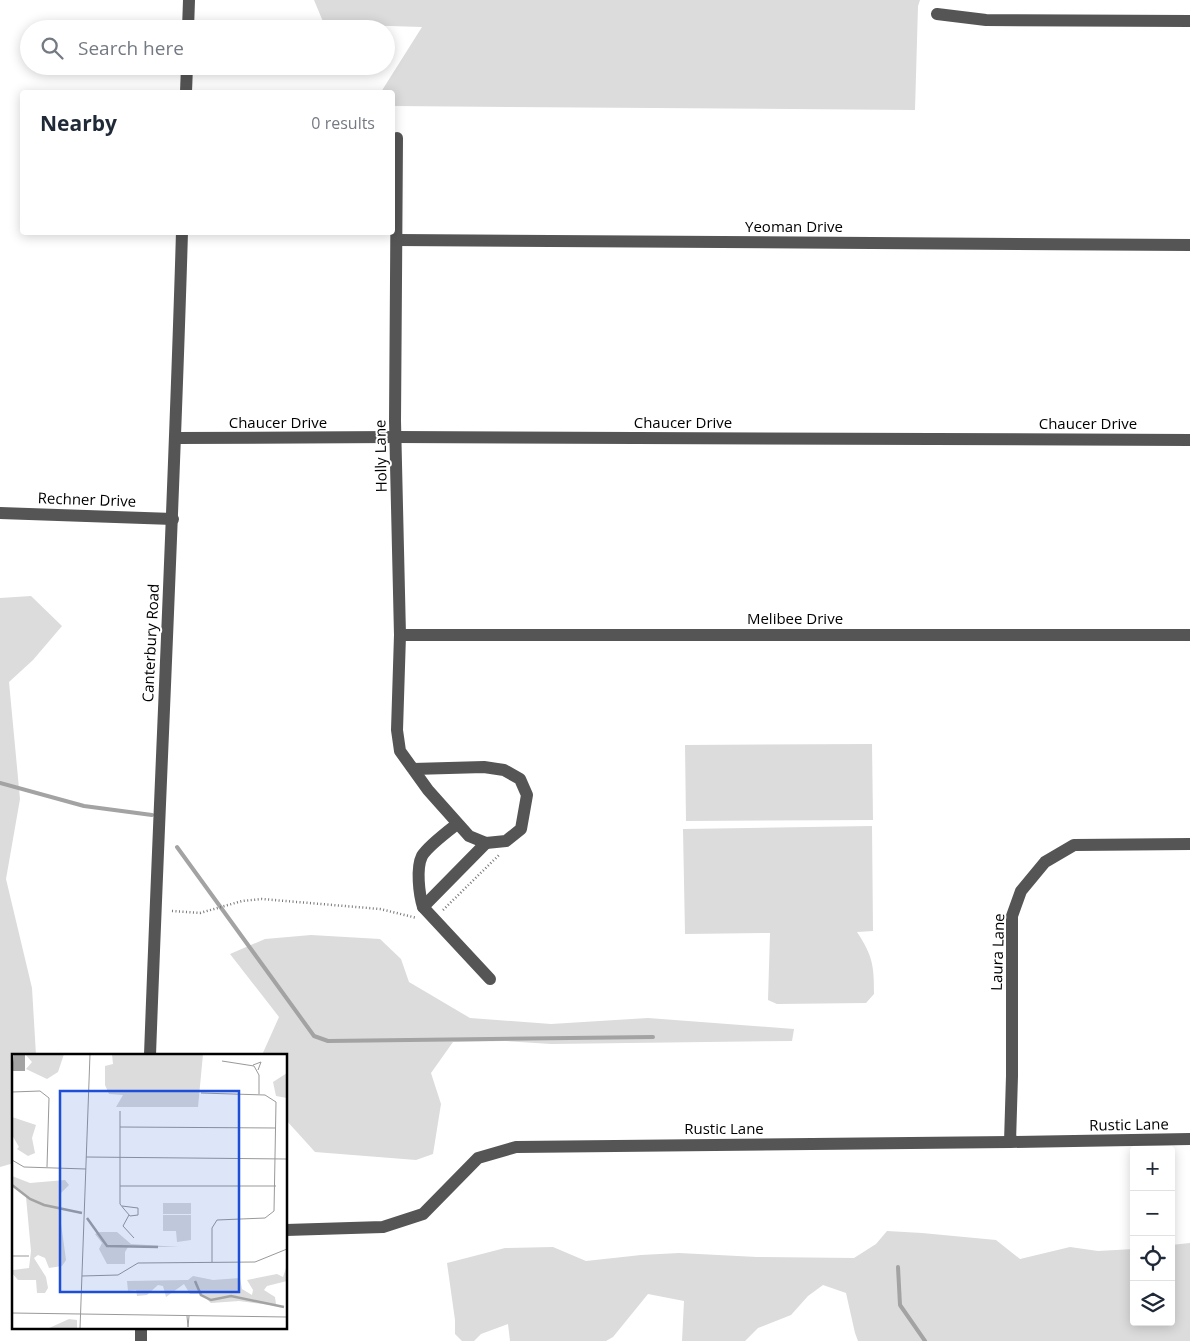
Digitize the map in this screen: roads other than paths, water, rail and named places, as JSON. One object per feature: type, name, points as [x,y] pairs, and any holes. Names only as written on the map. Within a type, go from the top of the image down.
[{"type":"street","points":[[188,20],[189,0]]},
{"type":"street","points":[[937,14],[986,20],[1190,21]]},
{"type":"street","points":[[186,90],[187,75]]},
{"type":"street","name":"Holly Lane","points":[[397,138],[396,437],[400,634],[397,730],[400,751],[428,790],[468,836],[486,843]]},
{"type":"street","name":"Canterbury Road","points":[[150,1054],[158,825],[173,518],[182,235]]},
{"type":"street","name":"Yeoman Drive","points":[[397,240],[1190,244]]},
{"type":"street","name":"Chaucer Drive","points":[[176,438],[1190,440]]},
{"type":"street","name":"Rechner Drive","points":[[0,513],[173,518]]},
{"type":"street","name":"Melibee Drive","points":[[400,634],[1190,634]]},
{"type":"street","points":[[413,769],[484,767],[504,770],[520,779],[527,795],[521,829],[506,841],[486,843],[422,907]]},
{"type":"street","points":[[457,824],[423,855],[419,864],[419,897],[422,907],[490,979]]},
{"type":"street","name":"Laura Lane","points":[[1010,1142],[1012,916],[1021,891],[1045,862],[1074,845],[1190,844]]},
{"type":"street","name":"Rustic Lane","points":[[288,1230],[383,1228],[423,1214],[478,1158],[516,1147],[1190,1139]]},
{"type":"street","points":[[141,1328],[141,1341]]},
{"type":"waterway","points":[[0,783],[84,806],[152,815]]},
{"type":"waterway","points":[[177,847],[314,1036],[328,1041],[653,1037]]},
{"type":"waterway","points":[[898,1267],[900,1305],[925,1341]]}]
